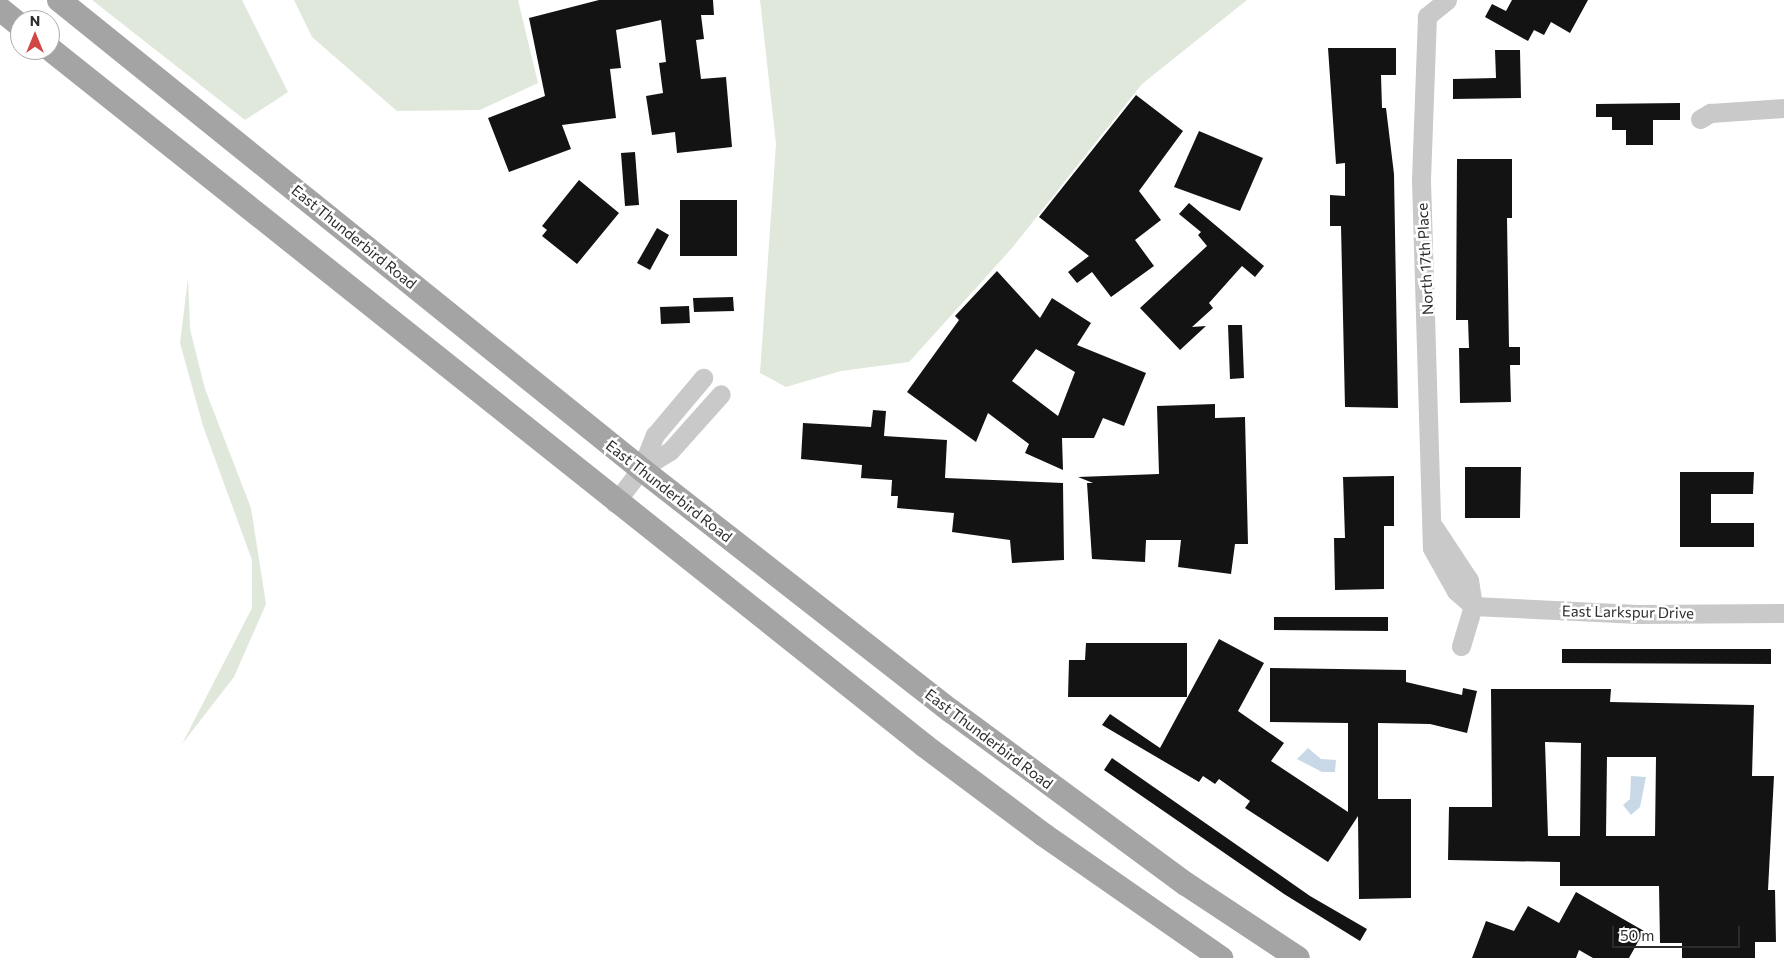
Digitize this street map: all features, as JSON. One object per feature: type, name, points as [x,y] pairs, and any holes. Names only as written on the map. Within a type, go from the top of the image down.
[{"type":"main road","name":"East Thunderbird Road","points":[[59,0],[641,469],[1046,782],[1298,958]]},
{"type":"main road","points":[[0,9],[10,17]]},
{"type":"main road","points":[[60,57],[615,503],[1036,830],[1221,958]]},
{"type":"street","name":"North 17th Place","points":[[1446,0],[1427,16],[1421,180],[1434,527],[1469,580],[1473,606]]},
{"type":"street","points":[[1700,119],[1710,113],[1784,108]]},
{"type":"street","points":[[615,503],[641,469],[656,435],[702,378]]},
{"type":"street","points":[[641,469],[670,451],[721,394]]},
{"type":"street","points":[[1462,646],[1473,606]]},
{"type":"street","name":"East Larkspur Drive","points":[[1473,606],[1638,614],[1784,613]]},
{"type":"shaded area","points":[[92,0],[242,0],[288,92],[245,120]]},
{"type":"shaded area","points":[[294,0],[518,0],[538,83],[480,110],[397,111],[312,37]]},
{"type":"shaded area","points":[[760,0],[1247,0],[1142,84],[1012,248],[909,362],[841,371],[786,387],[760,373],[776,144]]},
{"type":"shaded area","points":[[188,278],[190,329],[205,389],[251,508],[266,604],[234,677],[182,744],[252,608],[252,560],[203,426],[180,343]]},
{"type":"water","points":[[1308,748],[1321,759],[1336,760],[1335,772],[1322,772],[1297,759]]},
{"type":"water","points":[[1631,776],[1646,777],[1640,807],[1631,815],[1623,805],[1630,799]]},
{"type":"building","points":[[599,0],[713,0],[714,15],[701,15],[704,39],[696,40],[701,79],[726,77],[732,147],[677,153],[675,132],[652,135],[646,96],[663,93],[659,63],[666,62],[661,20],[616,30],[621,68],[610,69],[616,118],[562,125],[571,149],[509,172],[488,118],[545,96],[529,18]]},
{"type":"building","points":[[1512,0],[1588,0],[1570,33],[1551,22],[1544,35],[1534,30],[1528,41],[1485,17],[1492,4],[1506,11]]},
{"type":"building","points":[[1328,48],[1396,48],[1396,75],[1381,75],[1382,108],[1386,108],[1394,174],[1398,408],[1345,407],[1341,226],[1330,226],[1330,195],[1345,196],[1345,163],[1336,164]]},
{"type":"building","points":[[1495,50],[1520,50],[1521,98],[1453,99],[1453,79],[1496,78]]},
{"type":"building","points":[[1136,95],[1183,131],[1139,191],[1161,220],[1135,240],[1154,266],[1111,297],[1092,272],[1077,283],[1068,272],[1089,256],[1039,217]]},
{"type":"building","points":[[1680,103],[1680,120],[1653,120],[1653,145],[1626,145],[1626,130],[1612,130],[1612,117],[1596,117],[1596,104]]},
{"type":"building","points":[[1199,131],[1263,158],[1240,211],[1174,187]]},
{"type":"building","points":[[635,152],[639,205],[625,206],[621,153]]},
{"type":"building","points":[[1457,159],[1512,159],[1512,218],[1507,218],[1509,347],[1520,347],[1520,365],[1510,365],[1511,402],[1460,403],[1459,348],[1469,348],[1468,320],[1456,320]]},
{"type":"building","points":[[579,180],[619,213],[577,264],[542,236],[547,230],[542,226]]},
{"type":"building","points":[[680,200],[737,200],[737,256],[680,256]]},
{"type":"building","points":[[1189,203],[1264,266],[1255,277],[1242,266],[1209,303],[1213,308],[1192,327],[1206,326],[1180,350],[1140,308],[1207,246],[1198,235],[1201,232],[1179,214]]},
{"type":"building","points":[[657,228],[669,235],[650,270],[637,263]]},
{"type":"building","points":[[997,271],[1040,318],[1052,298],[1091,323],[1077,345],[1146,373],[1124,426],[1103,418],[1094,438],[1062,438],[1063,470],[1025,453],[1029,444],[988,413],[976,442],[907,392],[959,320],[955,316]],"holes":[[[1036,349],[1075,372],[1058,416],[1012,381]]]},
{"type":"building","points":[[733,297],[734,311],[694,312],[693,298]]},
{"type":"building","points":[[689,306],[690,323],[661,324],[660,307]]},
{"type":"building","points":[[1228,325],[1242,325],[1244,378],[1230,379]]},
{"type":"building","points":[[1215,404],[1215,418],[1245,417],[1248,544],[1235,544],[1231,574],[1178,567],[1181,540],[1146,540],[1145,562],[1092,559],[1087,483],[1093,483],[1078,477],[1159,474],[1157,406]]},
{"type":"building","points":[[873,410],[886,411],[884,436],[947,440],[945,478],[1063,483],[1064,560],[1012,563],[1010,540],[952,532],[954,513],[897,508],[898,496],[891,496],[892,480],[861,478],[862,465],[801,459],[803,423],[871,427]]},
{"type":"building","points":[[1465,467],[1521,467],[1520,518],[1465,518]]},
{"type":"building","points":[[1680,472],[1754,472],[1753,494],[1711,494],[1711,523],[1754,523],[1754,547],[1680,547]]},
{"type":"building","points":[[1394,476],[1394,526],[1384,526],[1384,589],[1335,590],[1334,538],[1345,538],[1343,477]]},
{"type":"building","points":[[1274,617],[1388,617],[1388,631],[1274,630]]},
{"type":"building","points":[[1219,639],[1264,663],[1238,711],[1284,743],[1271,761],[1348,812],[1348,723],[1270,722],[1270,668],[1406,670],[1406,682],[1462,695],[1463,688],[1477,691],[1467,733],[1430,724],[1378,723],[1378,799],[1411,799],[1411,898],[1359,899],[1358,816],[1328,862],[1245,808],[1250,801],[1219,779],[1215,784],[1203,776],[1199,782],[1102,725],[1110,714],[1160,748]]},
{"type":"building","points":[[1086,643],[1187,643],[1187,697],[1068,697],[1069,660],[1085,660]]},
{"type":"building","points":[[1562,649],[1771,649],[1771,664],[1562,663]]},
{"type":"building","points":[[1491,689],[1611,689],[1610,702],[1754,705],[1752,776],[1774,776],[1768,890],[1775,890],[1776,942],[1755,942],[1755,958],[1682,958],[1682,943],[1660,943],[1659,886],[1560,886],[1560,862],[1448,860],[1449,807],[1492,807]],"holes":[[[1545,742],[1581,743],[1580,836],[1548,836]],[[1607,757],[1656,757],[1655,836],[1606,836]]]},
{"type":"building","points":[[1112,758],[1310,896],[1367,929],[1360,941],[1284,894],[1104,770]]},
{"type":"building","points":[[1576,892],[1644,931],[1629,958],[1593,958],[1579,950],[1576,958],[1472,958],[1486,921],[1514,931],[1528,906],[1559,923]]}]
